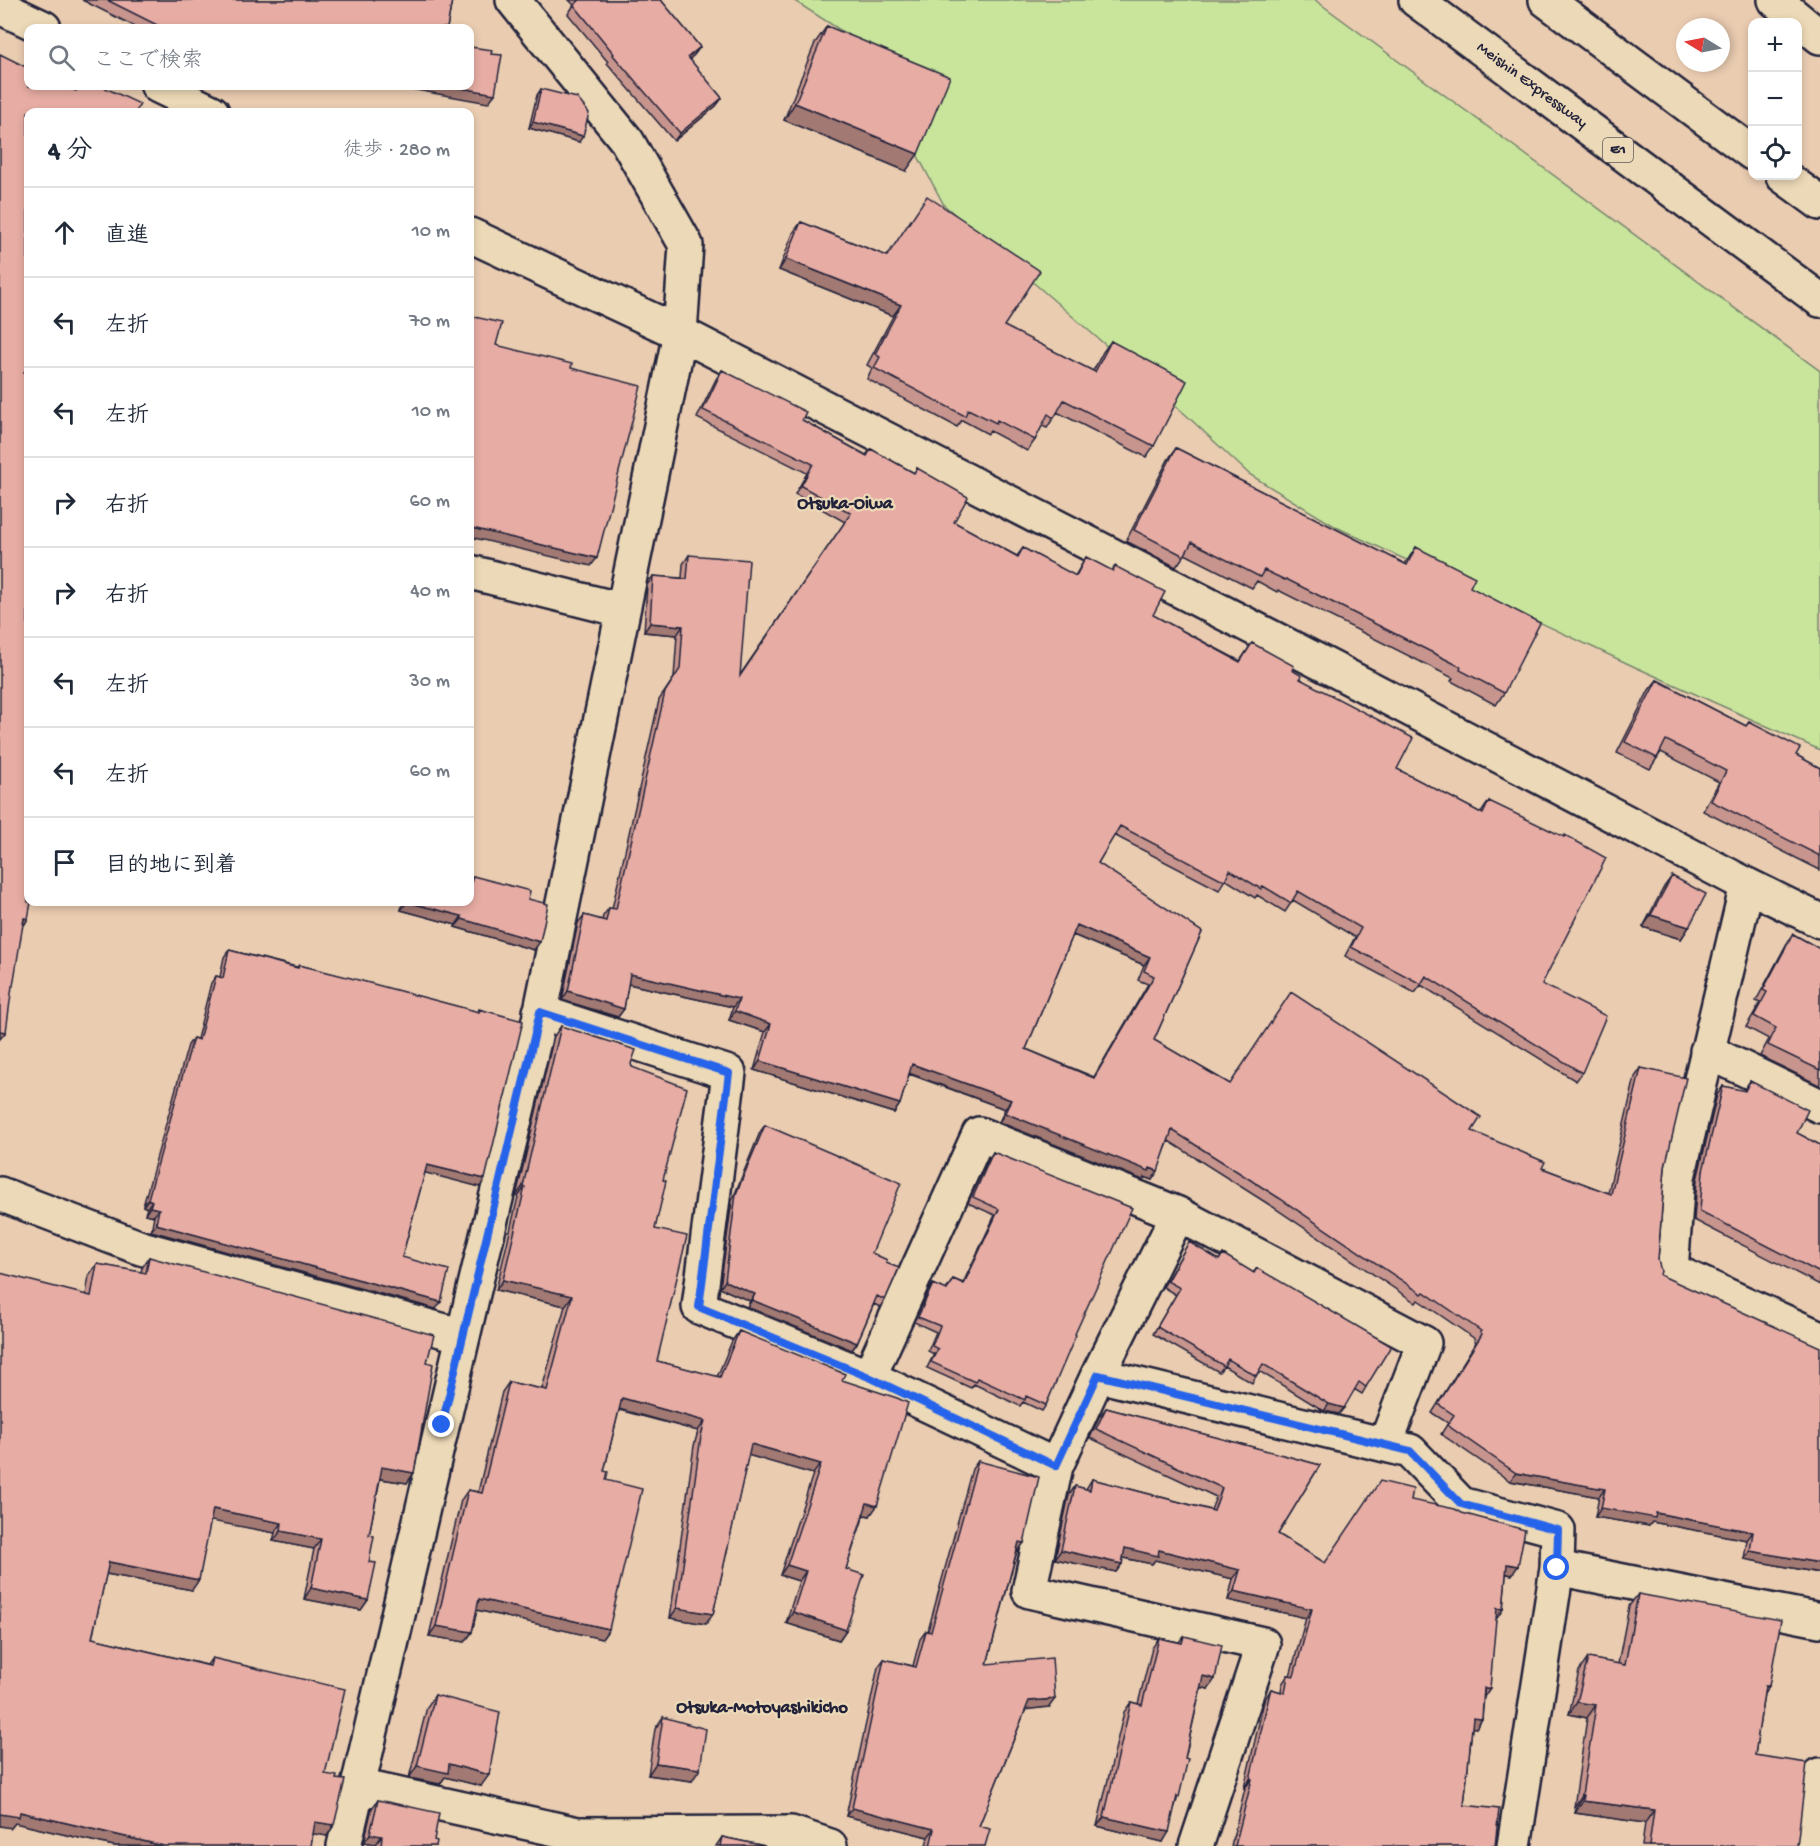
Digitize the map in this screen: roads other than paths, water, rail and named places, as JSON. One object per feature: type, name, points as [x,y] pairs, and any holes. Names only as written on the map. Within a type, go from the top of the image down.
[{"type":"main road","points":[[344,1846],[540,1012],[680,333],[686,245],[627,141],[513,0]]},
{"type":"main road","name":"Meishin Expressway","points":[[1416,0],[1820,300]]},
{"type":"main road","points":[[1546,0],[1748,150]]},
{"type":"main road","points":[[1774,0],[1820,37]]},
{"type":"main road","points":[[0,7],[36,24]]},
{"type":"main road","points":[[166,90],[204,108]]},
{"type":"main road","points":[[1788,180],[1820,203]]},
{"type":"main road","points":[[474,237],[680,333],[1820,921]]},
{"type":"main road","points":[[474,573],[622,610]]},
{"type":"main road","points":[[1747,885],[1678,1176],[1671,1269],[1820,1338]]},
{"type":"main road","points":[[540,1012],[729,1073],[699,1307],[869,1377],[1056,1466]]},
{"type":"main road","points":[[1707,1051],[1820,1106]]},
{"type":"main road","points":[[869,1377],[980,1134],[1179,1214],[1424,1343],[1385,1445]]},
{"type":"main road","points":[[0,1194],[141,1248],[463,1336]]},
{"type":"main road","points":[[1179,1214],[1098,1375],[1056,1466],[1029,1590],[1263,1644],[1196,1846]]},
{"type":"main road","points":[[1098,1375],[1410,1451],[1461,1504],[1558,1530],[1557,1568],[1514,1846]]},
{"type":"main road","points":[[1557,1568],[1820,1620]]},
{"type":"main road","points":[[1812,1846],[1820,1775]]},
{"type":"main road","points":[[359,1786],[578,1834],[791,1833],[830,1846]]},
{"type":"district","name":"Otsuka-Oiwa","points":[[845,504]]},
{"type":"district","name":"Otsuka-Motoyashikicho","points":[[762,1708]]}]
